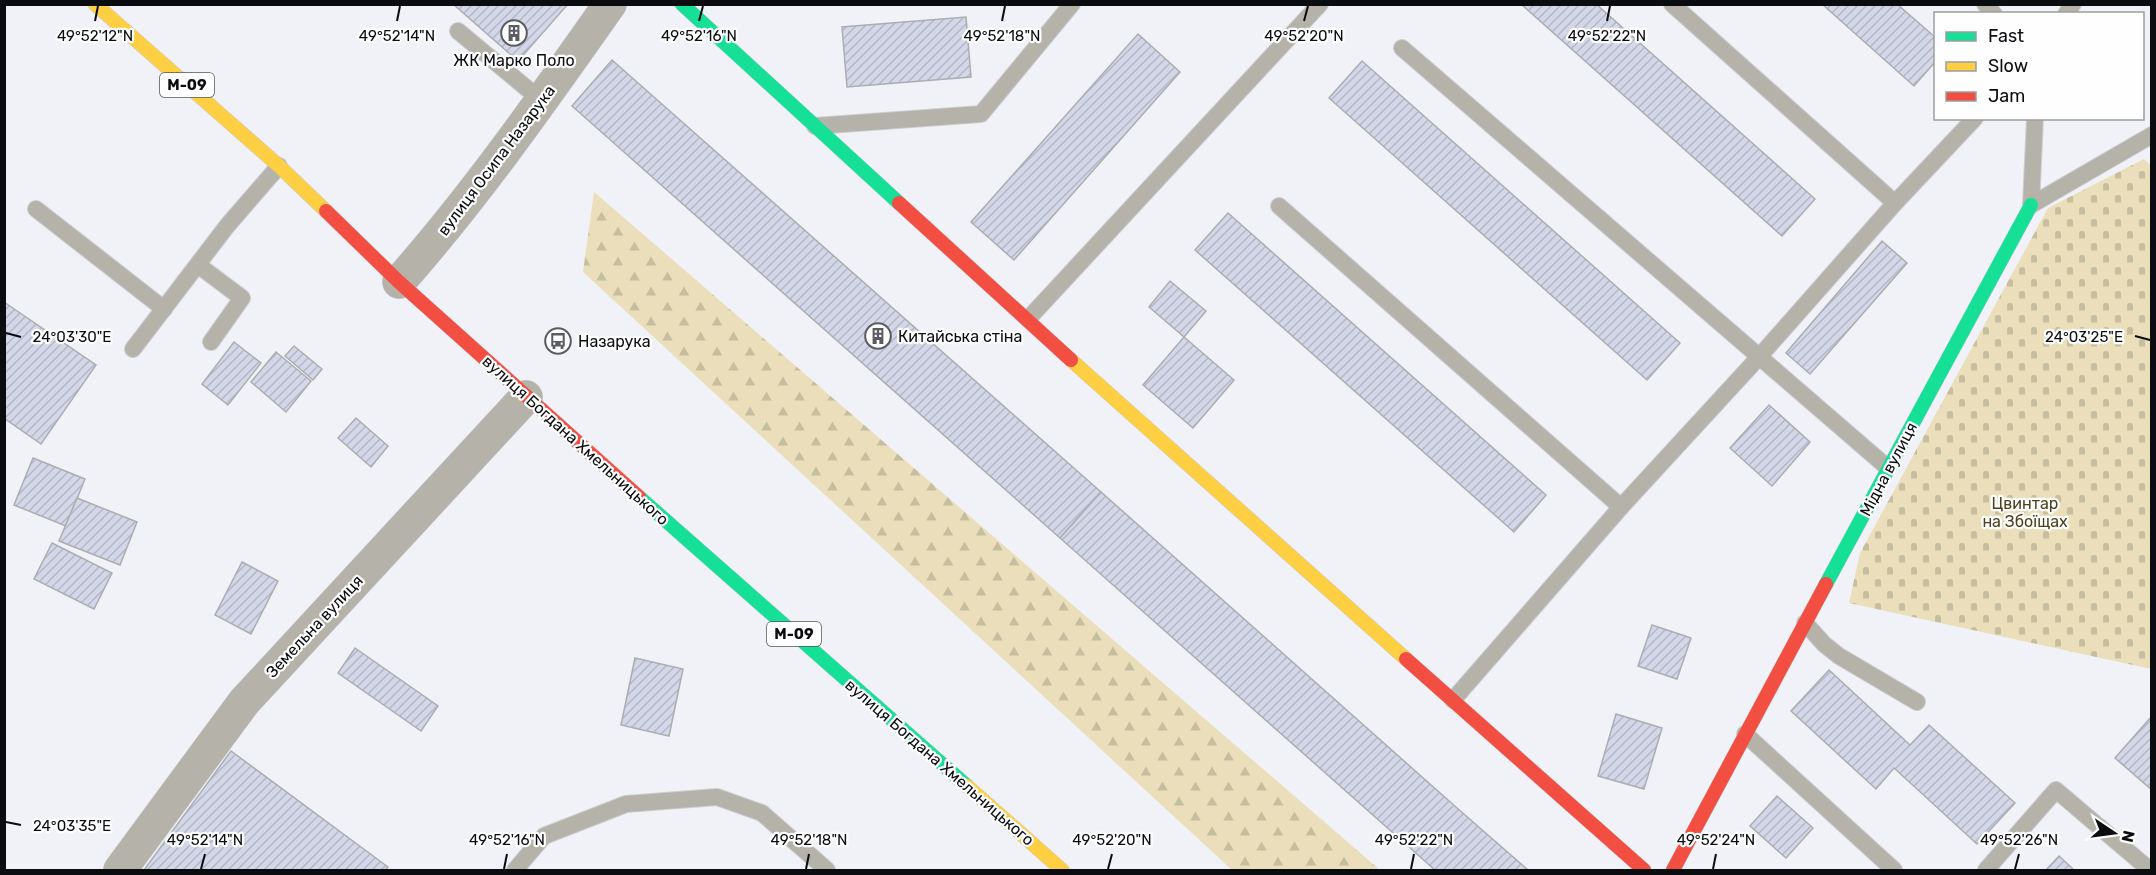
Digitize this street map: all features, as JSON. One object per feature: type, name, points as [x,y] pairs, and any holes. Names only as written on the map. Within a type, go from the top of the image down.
[{"type":"street","name":"вулиця Богдана Хмельницького","points":[[95,4],[279,166],[399,282],[526,397],[1062,870]]},
{"type":"street","name":"вулиця Осипа Назарука","points":[[399,282],[442,233],[542,100],[610,4]]},
{"type":"street","points":[[682,4],[1163,444],[1644,870]]},
{"type":"street","name":"Мідна вулиця","points":[[1673,870],[2031,204]]},
{"type":"street","name":"Земельна вулиця","points":[[120,870],[244,702],[526,397]]},
{"type":"lane","points":[[814,126],[981,114],[1072,4]]},
{"type":"lane","points":[[1028,319],[1320,4]]},
{"type":"lane","points":[[1672,4],[1895,203]]},
{"type":"lane","points":[[458,31],[542,100]]},
{"type":"lane","points":[[1402,48],[1888,468]]},
{"type":"lane","points":[[1453,700],[1621,507],[1759,357],[1895,203],[1973,120]]},
{"type":"lane","points":[[2031,204],[2035,120]]},
{"type":"lane","points":[[2031,204],[2151,135]]},
{"type":"lane","points":[[133,349],[227,226],[279,166]]},
{"type":"lane","points":[[1279,206],[1621,507]]},
{"type":"lane","points":[[36,209],[164,309]]},
{"type":"lane","points":[[198,265],[242,298],[211,342]]},
{"type":"lane","points":[[1804,623],[1839,656],[1917,702]]},
{"type":"lane","points":[[1745,734],[1894,870]]},
{"type":"lane","points":[[1986,870],[2056,790],[2150,870]]},
{"type":"lane","points":[[515,870],[544,836],[626,804],[717,797],[762,813],[827,870]]},
{"type":"green space","name":"Цвинтар на Збоїщах","points":[[2144,159],[2152,166],[2151,669],[1849,603],[1860,553],[2048,208]]},
{"type":"green space","points":[[594,192],[1380,870],[1232,870],[583,272]]},
{"type":"building","name":"ЖК Марко Поло","points":[[453,4],[568,4],[518,61]]},
{"type":"building","points":[[1521,4],[1596,4],[1815,199],[1782,236]]},
{"type":"building","points":[[1822,4],[1897,4],[1934,36],[1934,63],[1914,86]]},
{"type":"building","points":[[966,17],[971,77],[847,87],[842,27]]},
{"type":"building","points":[[1138,34],[1180,72],[1014,260],[971,222]]},
{"type":"building","name":"Китайська стіна","points":[[612,60],[1101,492],[1060,538],[572,106]]},
{"type":"building","points":[[1362,61],[1680,343],[1647,380],[1329,98]]},
{"type":"building","points":[[1228,213],[1546,495],[1514,532],[1195,250]]},
{"type":"building","points":[[1882,241],[1907,263],[1810,374],[1786,353]]},
{"type":"building","points":[[1170,281],[1206,311],[1184,337],[1149,307]]},
{"type":"building","points":[[4,302],[96,365],[41,444],[4,418]]},
{"type":"building","points":[[1184,337],[1234,380],[1193,428],[1143,385]]},
{"type":"building","points":[[234,342],[261,363],[228,405],[202,384]]},
{"type":"building","points":[[294,346],[322,369],[313,380],[285,356]]},
{"type":"building","points":[[276,352],[311,381],[286,412],[251,382]]},
{"type":"building","points":[[1769,405],[1810,442],[1772,486],[1730,448]]},
{"type":"building","points":[[356,418],[388,446],[371,467],[338,438]]},
{"type":"building","points":[[33,458],[85,479],[66,526],[14,505]]},
{"type":"building","points":[[1101,492],[1528,870],[1435,870],[1060,538]]},
{"type":"building","points":[[77,498],[137,522],[120,565],[59,541]]},
{"type":"building","points":[[52,543],[112,573],[94,609],[34,579]]},
{"type":"building","points":[[242,562],[278,581],[251,634],[215,615]]},
{"type":"building","points":[[1652,625],[1691,638],[1677,679],[1638,666]]},
{"type":"building","points":[[355,648],[438,706],[421,731],[338,673]]},
{"type":"building","points":[[635,658],[683,669],[669,736],[621,725]]},
{"type":"building","points":[[1829,670],[1910,745],[1929,725],[2015,803],[1977,844],[1894,768],[1876,789],[1791,711]]},
{"type":"building","points":[[1616,714],[1662,728],[1644,789],[1598,776]]},
{"type":"building","points":[[2152,718],[2152,790],[2115,758]]},
{"type":"building","points":[[231,751],[388,867],[385,870],[144,870]]},
{"type":"building","points":[[1777,796],[1813,828],[1786,858],[1750,826]]},
{"type":"building","points":[[2059,856],[2074,870],[2046,870]]},
{"type":"traffic: fast","points":[[682,4],[899,203]]},
{"type":"traffic: fast","points":[[1826,584],[2031,205]]},
{"type":"traffic: fast","points":[[639,497],[967,786]]},
{"type":"traffic: slow","points":[[95,4],[279,166],[326,211]]},
{"type":"traffic: slow","points":[[1071,360],[1406,659]]},
{"type":"traffic: slow","points":[[967,786],[1062,870]]},
{"type":"traffic: jam","points":[[899,203],[1071,360]]},
{"type":"traffic: jam","points":[[326,211],[399,282],[639,497]]},
{"type":"traffic: jam","points":[[1673,870],[1826,584]]},
{"type":"traffic: jam","points":[[1406,659],[1644,870]]},
{"type":"place","name":"ЖК Марко Поло","points":[[514,33]]},
{"type":"place","name":"Китайська стіна","points":[[878,336]]},
{"type":"place","name":"Назарука","points":[[558,341]]}]
